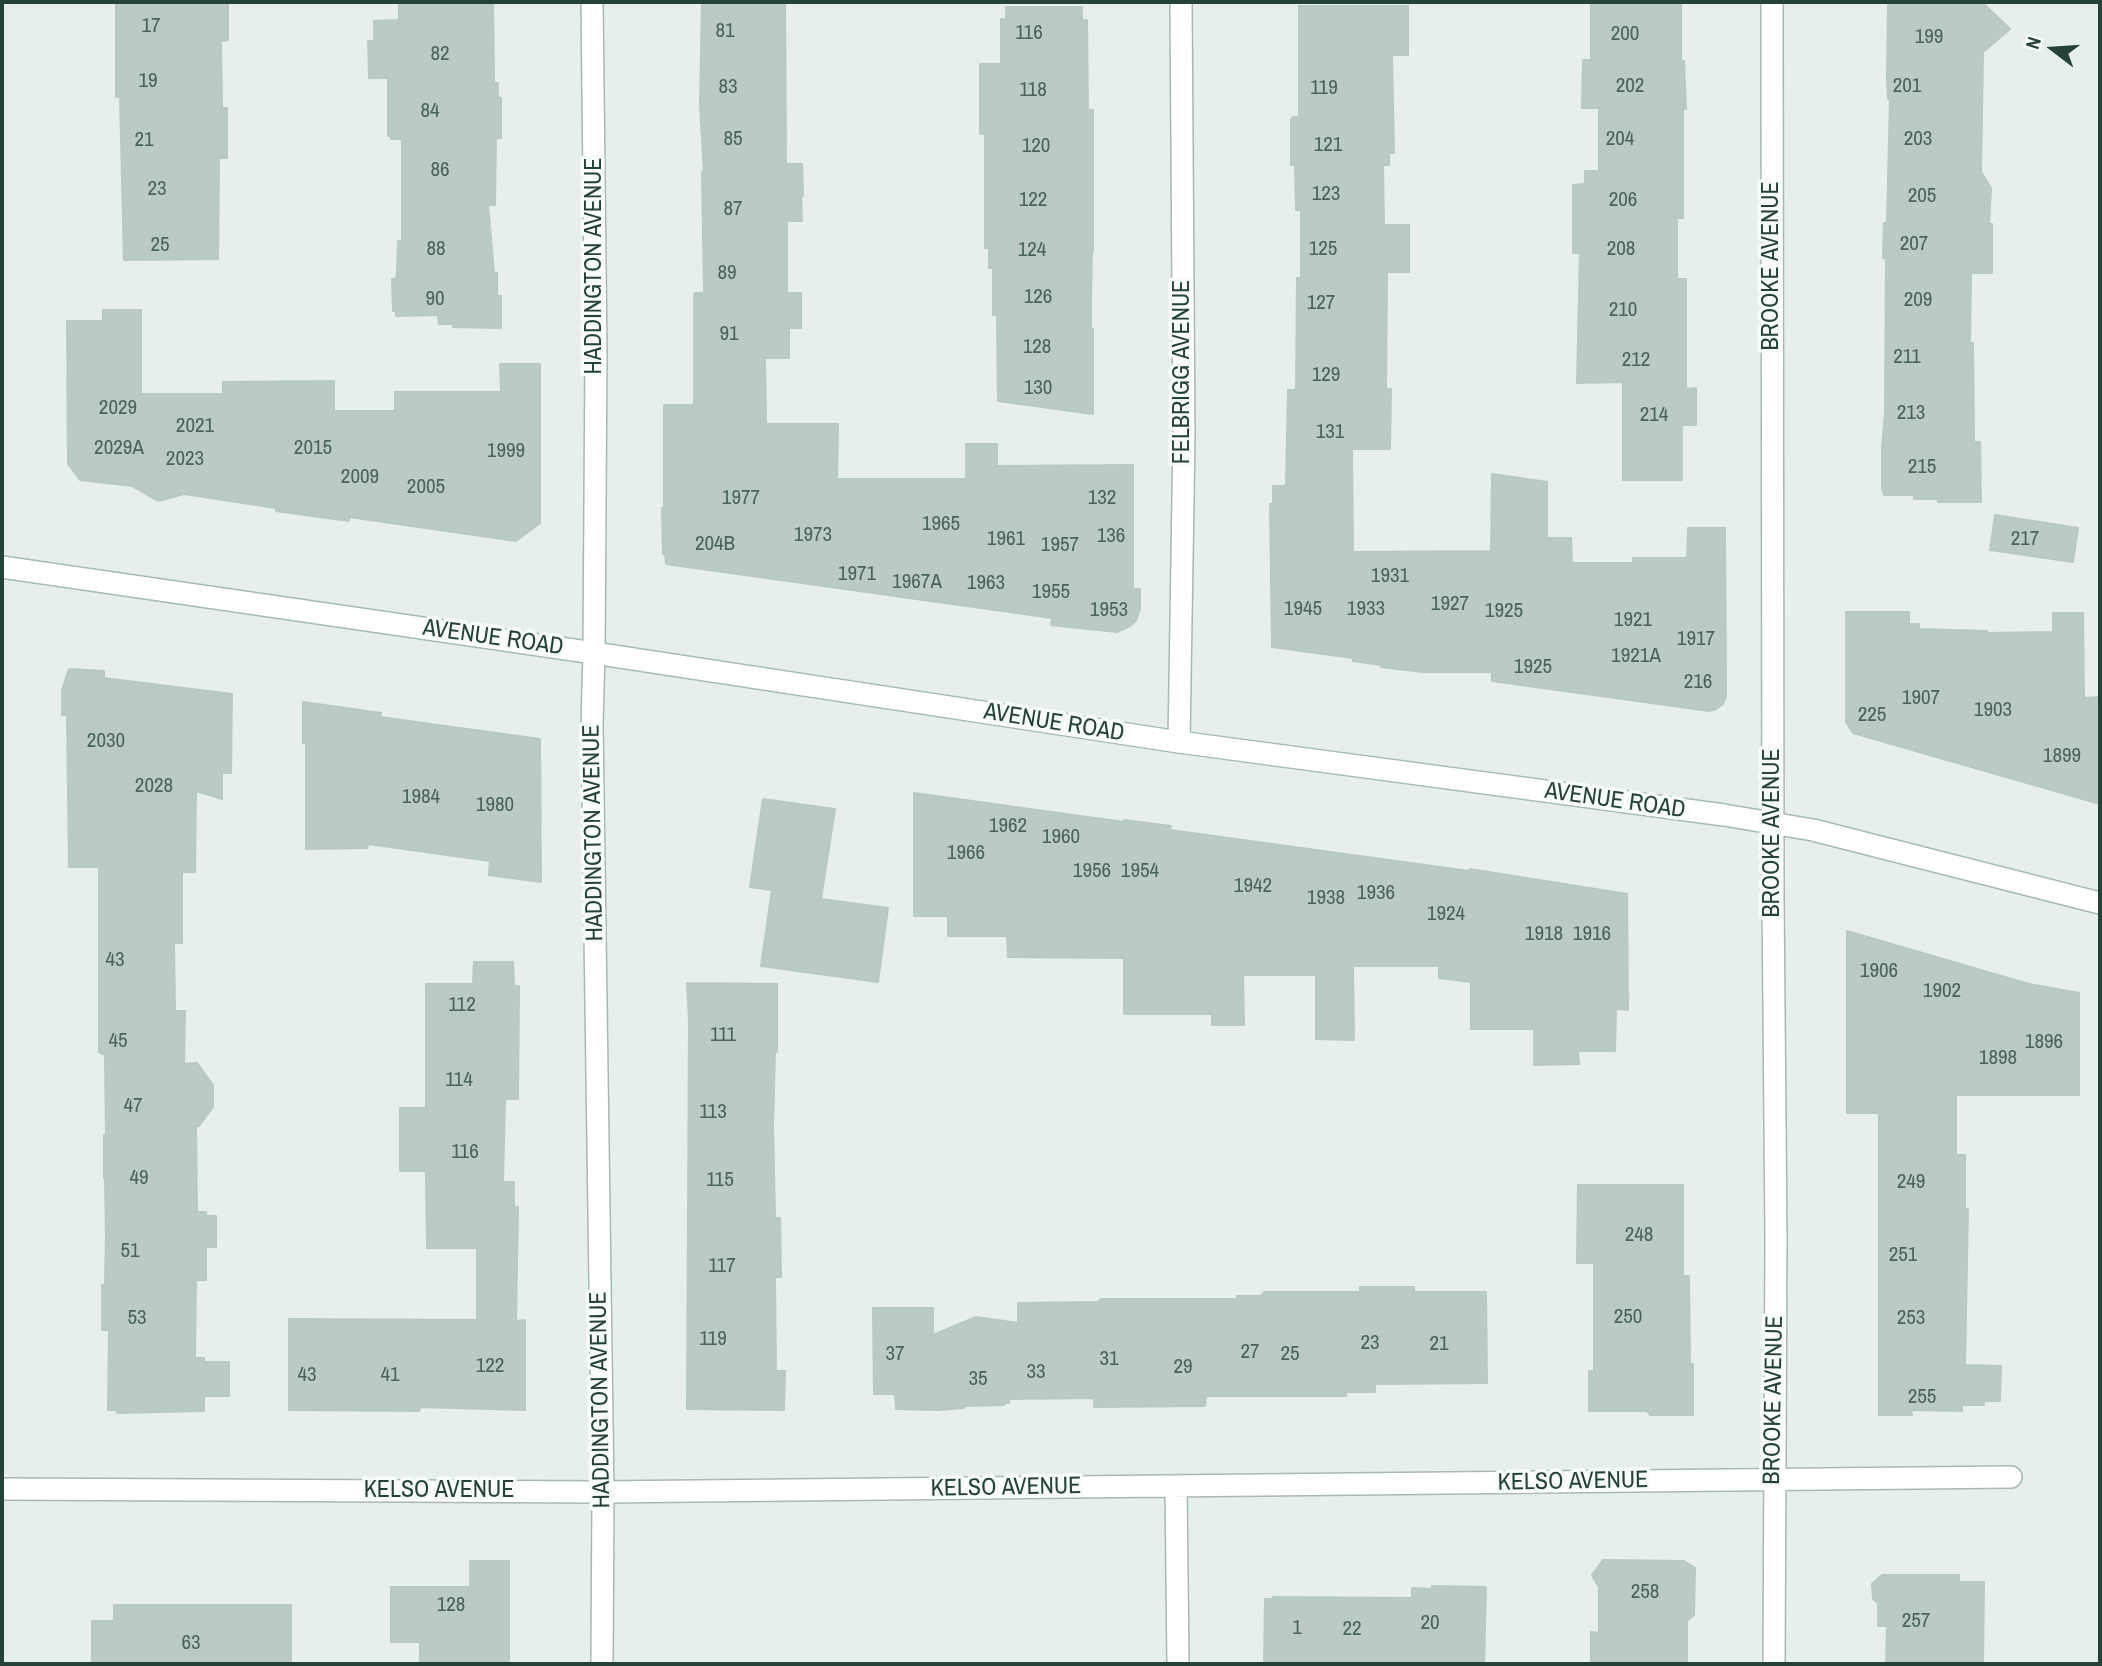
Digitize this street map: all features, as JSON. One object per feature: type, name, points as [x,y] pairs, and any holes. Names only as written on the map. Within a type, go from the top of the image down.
[{"type":"street","name":"HADDINGTON AVENUE","points":[[592,2],[596,351],[592,724],[603,1492],[602,1664]]},
{"type":"street","name":"FELBRIGG AVENUE","points":[[1179,742],[1184,436],[1181,2]]},
{"type":"street","name":"BROOKE AVENUE","points":[[1772,2],[1776,1223],[1774,1664]]},
{"type":"street","name":"AVENUE ROAD","points":[[2,567],[1179,742],[1773,823],[1813,830],[2100,903]]},
{"type":"street","name":"KELSO AVENUE","points":[[2,1489],[603,1492],[2011,1477]]},
{"type":"street","points":[[1177,1487],[1178,1664]]},
{"type":"building","points":[[116,2],[228,2],[228,40],[221,41],[222,108],[227,108],[227,158],[219,158],[218,259],[124,260],[120,97],[116,97]]},
{"type":"building","points":[[399,2],[493,2],[494,83],[498,83],[498,97],[501,98],[501,138],[496,138],[495,205],[488,205],[494,273],[497,273],[497,296],[501,296],[501,328],[453,327],[453,324],[439,324],[438,315],[396,316],[396,311],[393,311],[392,279],[396,279],[397,273],[398,241],[402,241],[402,139],[391,139],[391,136],[388,136],[388,78],[369,78],[368,41],[374,41],[374,21],[399,20]]},
{"type":"building","points":[[702,2],[785,2],[786,164],[802,164],[803,196],[802,221],[787,221],[787,293],[801,293],[801,328],[789,328],[789,358],[765,358],[766,424],[838,424],[837,479],[966,479],[966,444],[997,444],[997,466],[1133,465],[1133,589],[1140,589],[1140,609],[1136,621],[1130,626],[1117,632],[1051,625],[1052,618],[666,564],[663,554],[662,508],[664,405],[694,405],[694,296],[695,293],[704,293],[704,172],[700,106]]},
{"type":"building","points":[[1591,5],[1681,5],[1681,61],[1684,61],[1686,109],[1683,109],[1683,218],[1677,218],[1677,279],[1686,279],[1686,389],[1696,388],[1696,425],[1682,425],[1682,480],[1623,480],[1623,382],[1577,383],[1580,253],[1573,253],[1573,185],[1585,184],[1585,171],[1599,171],[1599,108],[1582,108],[1583,60],[1591,60]]},
{"type":"building","points":[[1888,5],[1985,5],[2010,29],[1983,52],[1981,172],[1991,188],[1989,224],[1992,224],[1992,273],[1971,273],[1970,343],[1973,343],[1974,442],[1980,442],[1981,502],[1914,499],[1914,495],[1884,495],[1882,489],[1886,258],[1883,258],[1884,223],[1887,223],[1890,99],[1887,78]]},
{"type":"building","points":[[1299,6],[1408,6],[1408,55],[1392,55],[1394,153],[1389,153],[1389,165],[1383,165],[1384,225],[1409,225],[1409,272],[1387,272],[1386,389],[1391,389],[1390,449],[1352,449],[1353,552],[1491,551],[1492,474],[1547,482],[1547,538],[1571,538],[1572,563],[1633,563],[1633,558],[1687,558],[1688,528],[1725,528],[1726,696],[1723,704],[1716,709],[1709,711],[1492,681],[1492,672],[1423,672],[1381,667],[1382,665],[1353,661],[1353,658],[1272,647],[1270,504],[1273,504],[1273,486],[1286,486],[1288,390],[1296,390],[1297,278],[1301,278],[1301,210],[1296,210],[1295,165],[1291,165],[1291,120],[1293,117],[1299,117]]},
{"type":"building","points":[[1006,7],[1082,7],[1082,20],[1087,20],[1088,110],[1093,110],[1093,414],[998,401],[997,315],[993,315],[993,268],[989,268],[989,248],[985,248],[985,134],[980,134],[980,64],[1001,64],[1001,19],[1006,20]]},
{"type":"building","points":[[103,310],[141,310],[141,394],[223,394],[223,382],[334,381],[334,411],[395,411],[395,392],[501,392],[500,364],[540,364],[540,523],[516,541],[349,517],[349,521],[276,511],[276,508],[184,494],[158,501],[132,486],[80,480],[68,464],[67,321],[103,321]]},
{"type":"building","points":[[1995,515],[2078,528],[2073,562],[1990,550]]},
{"type":"building","points":[[1846,612],[1909,612],[1909,624],[1919,624],[1919,629],[1987,633],[2053,632],[2053,613],[2083,613],[2084,698],[2100,697],[2100,804],[1853,733],[1846,722]]},
{"type":"building","points":[[69,669],[104,671],[104,678],[232,694],[231,773],[222,773],[222,799],[196,791],[195,872],[182,872],[182,943],[174,943],[175,1011],[185,1011],[184,1064],[197,1063],[213,1085],[213,1107],[199,1126],[196,1126],[197,1212],[216,1216],[216,1247],[206,1247],[206,1280],[196,1280],[195,1358],[204,1358],[204,1362],[229,1362],[229,1396],[204,1396],[204,1411],[117,1413],[117,1410],[108,1410],[109,1330],[102,1330],[106,1135],[105,1055],[99,1052],[99,867],[69,867],[67,715],[62,715],[62,690]]},
{"type":"building","points":[[303,702],[381,713],[380,717],[540,739],[541,882],[489,875],[490,861],[368,844],[367,848],[306,849],[306,743],[303,743]]},
{"type":"building","points":[[914,793],[1171,826],[1170,830],[1469,871],[1470,869],[1627,894],[1628,1010],[1616,1009],[1615,1051],[1578,1051],[1579,1064],[1534,1065],[1534,1029],[1471,1029],[1471,982],[1439,978],[1439,966],[1353,966],[1354,1040],[1316,1039],[1316,975],[1243,975],[1244,1025],[1212,1025],[1212,1014],[1124,1014],[1124,958],[1008,957],[1007,936],[948,936],[948,916],[914,916]]},
{"type":"building","points":[[763,799],[835,809],[821,899],[888,908],[878,982],[761,966],[772,890],[750,887]]},
{"type":"building","points":[[1847,931],[2029,984],[2079,993],[2079,1095],[1956,1095],[1956,1155],[1965,1155],[1965,1209],[1968,1209],[1965,1365],[2001,1366],[2000,1401],[1984,1401],[1984,1405],[1962,1405],[1962,1411],[1911,1410],[1912,1415],[1879,1415],[1879,1113],[1847,1113]]},
{"type":"building","points":[[474,962],[513,962],[514,986],[519,986],[518,1099],[505,1099],[503,1182],[514,1182],[514,1207],[518,1207],[516,1321],[525,1320],[525,1410],[420,1407],[419,1411],[289,1410],[289,1319],[477,1320],[477,1248],[427,1248],[426,1171],[400,1171],[400,1108],[426,1108],[426,984],[473,984]]},
{"type":"building","points":[[687,983],[777,984],[773,1126],[775,1218],[780,1218],[781,1277],[775,1277],[776,1371],[785,1371],[784,1410],[687,1409]]},
{"type":"building","points":[[1578,1185],[1683,1185],[1683,1276],[1689,1276],[1693,1415],[1650,1415],[1647,1411],[1589,1411],[1589,1371],[1594,1371],[1594,1263],[1577,1263]]},
{"type":"building","points":[[1360,1287],[1414,1287],[1414,1292],[1486,1292],[1487,1383],[1375,1384],[1375,1392],[1346,1392],[1346,1396],[1206,1396],[1205,1406],[1094,1407],[1094,1398],[1009,1399],[1009,1403],[1004,1405],[938,1410],[896,1409],[895,1394],[874,1394],[873,1308],[933,1308],[933,1335],[976,1317],[1018,1323],[1018,1303],[1098,1302],[1101,1299],[1237,1299],[1237,1296],[1261,1296],[1264,1292],[1360,1292]]},
{"type":"building","points":[[1603,1560],[1684,1561],[1695,1568],[1694,1615],[1687,1621],[1687,1664],[1591,1664],[1591,1632],[1599,1633],[1599,1587],[1592,1575]]},
{"type":"building","points":[[470,1561],[509,1561],[509,1664],[420,1664],[420,1642],[391,1642],[391,1587],[470,1587]]},
{"type":"building","points":[[1882,1575],[1959,1575],[1959,1582],[1984,1582],[1983,1664],[1886,1664],[1887,1626],[1878,1626],[1878,1603],[1873,1599],[1872,1584]]},
{"type":"building","points":[[1432,1586],[1486,1587],[1484,1664],[1264,1664],[1265,1599],[1412,1598],[1412,1588],[1432,1589]]},
{"type":"building","points":[[114,1605],[291,1605],[291,1664],[92,1664],[92,1621],[114,1621]]}]
